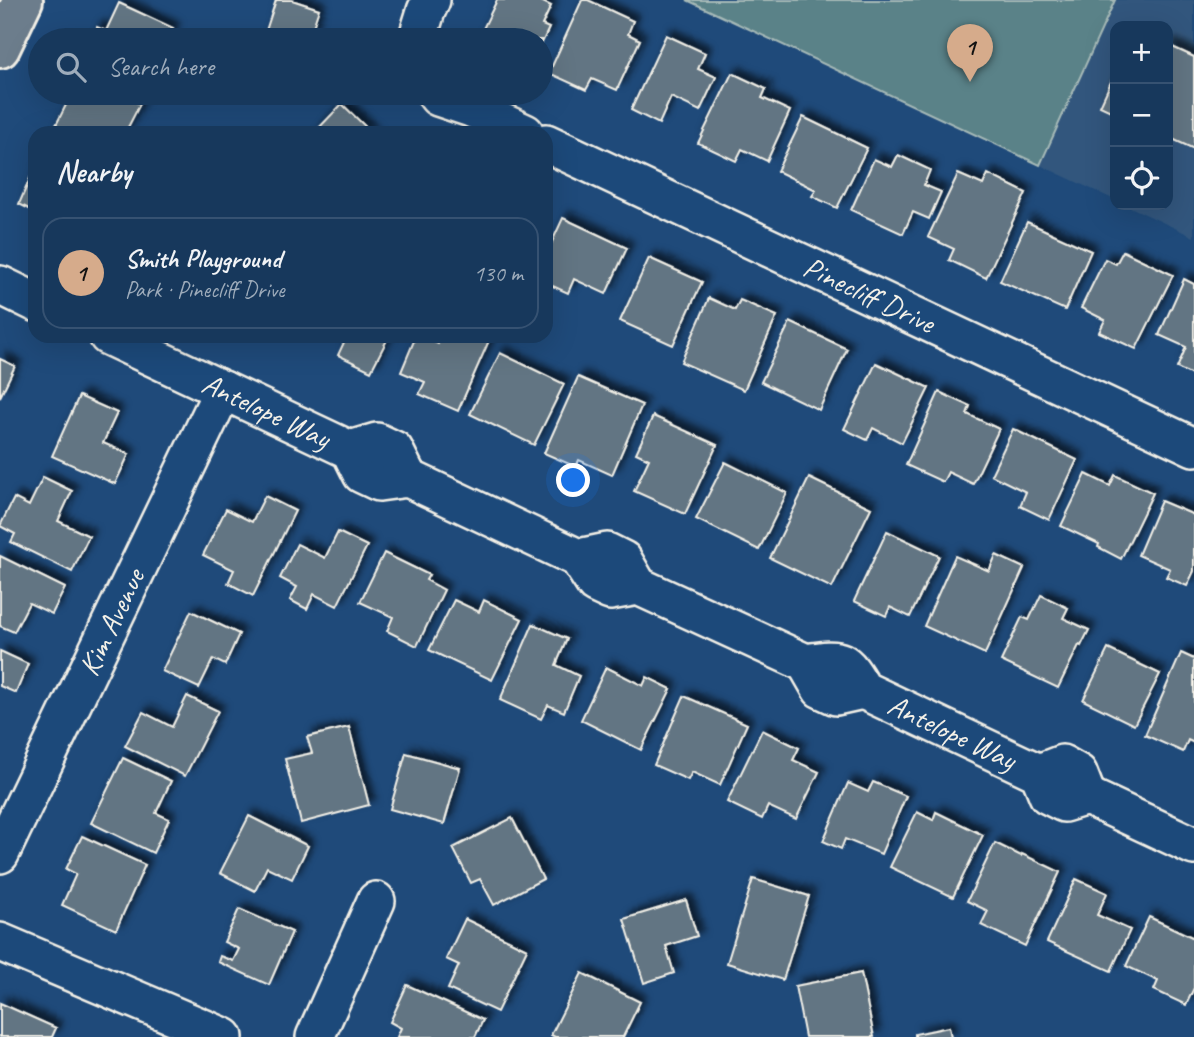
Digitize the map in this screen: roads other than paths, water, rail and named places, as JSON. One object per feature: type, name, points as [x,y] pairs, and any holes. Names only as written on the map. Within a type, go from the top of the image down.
[{"type":"main road","points":[[0,48],[23,0]]},
{"type":"street","points":[[421,28],[431,0]]},
{"type":"street","points":[[464,105],[510,126]]},
{"type":"street","name":"Pinecliff Drive","points":[[553,146],[1194,447]]},
{"type":"street","points":[[0,285],[28,299]]},
{"type":"street","name":"Antelope Way","points":[[123,343],[350,450],[377,442],[394,450],[408,478],[578,558],[607,552],[623,560],[638,586],[806,663],[821,689],[836,696],[863,690],[1039,773],[1062,764],[1078,773],[1087,796],[1194,846]]},
{"type":"street","name":"Kim Avenue","points":[[0,854],[223,390]]},
{"type":"street","points":[[315,1037],[376,901]]},
{"type":"street","points":[[0,942],[224,1037]]},
{"type":"place","name":"Smith Playground","points":[[970,82]]}]
